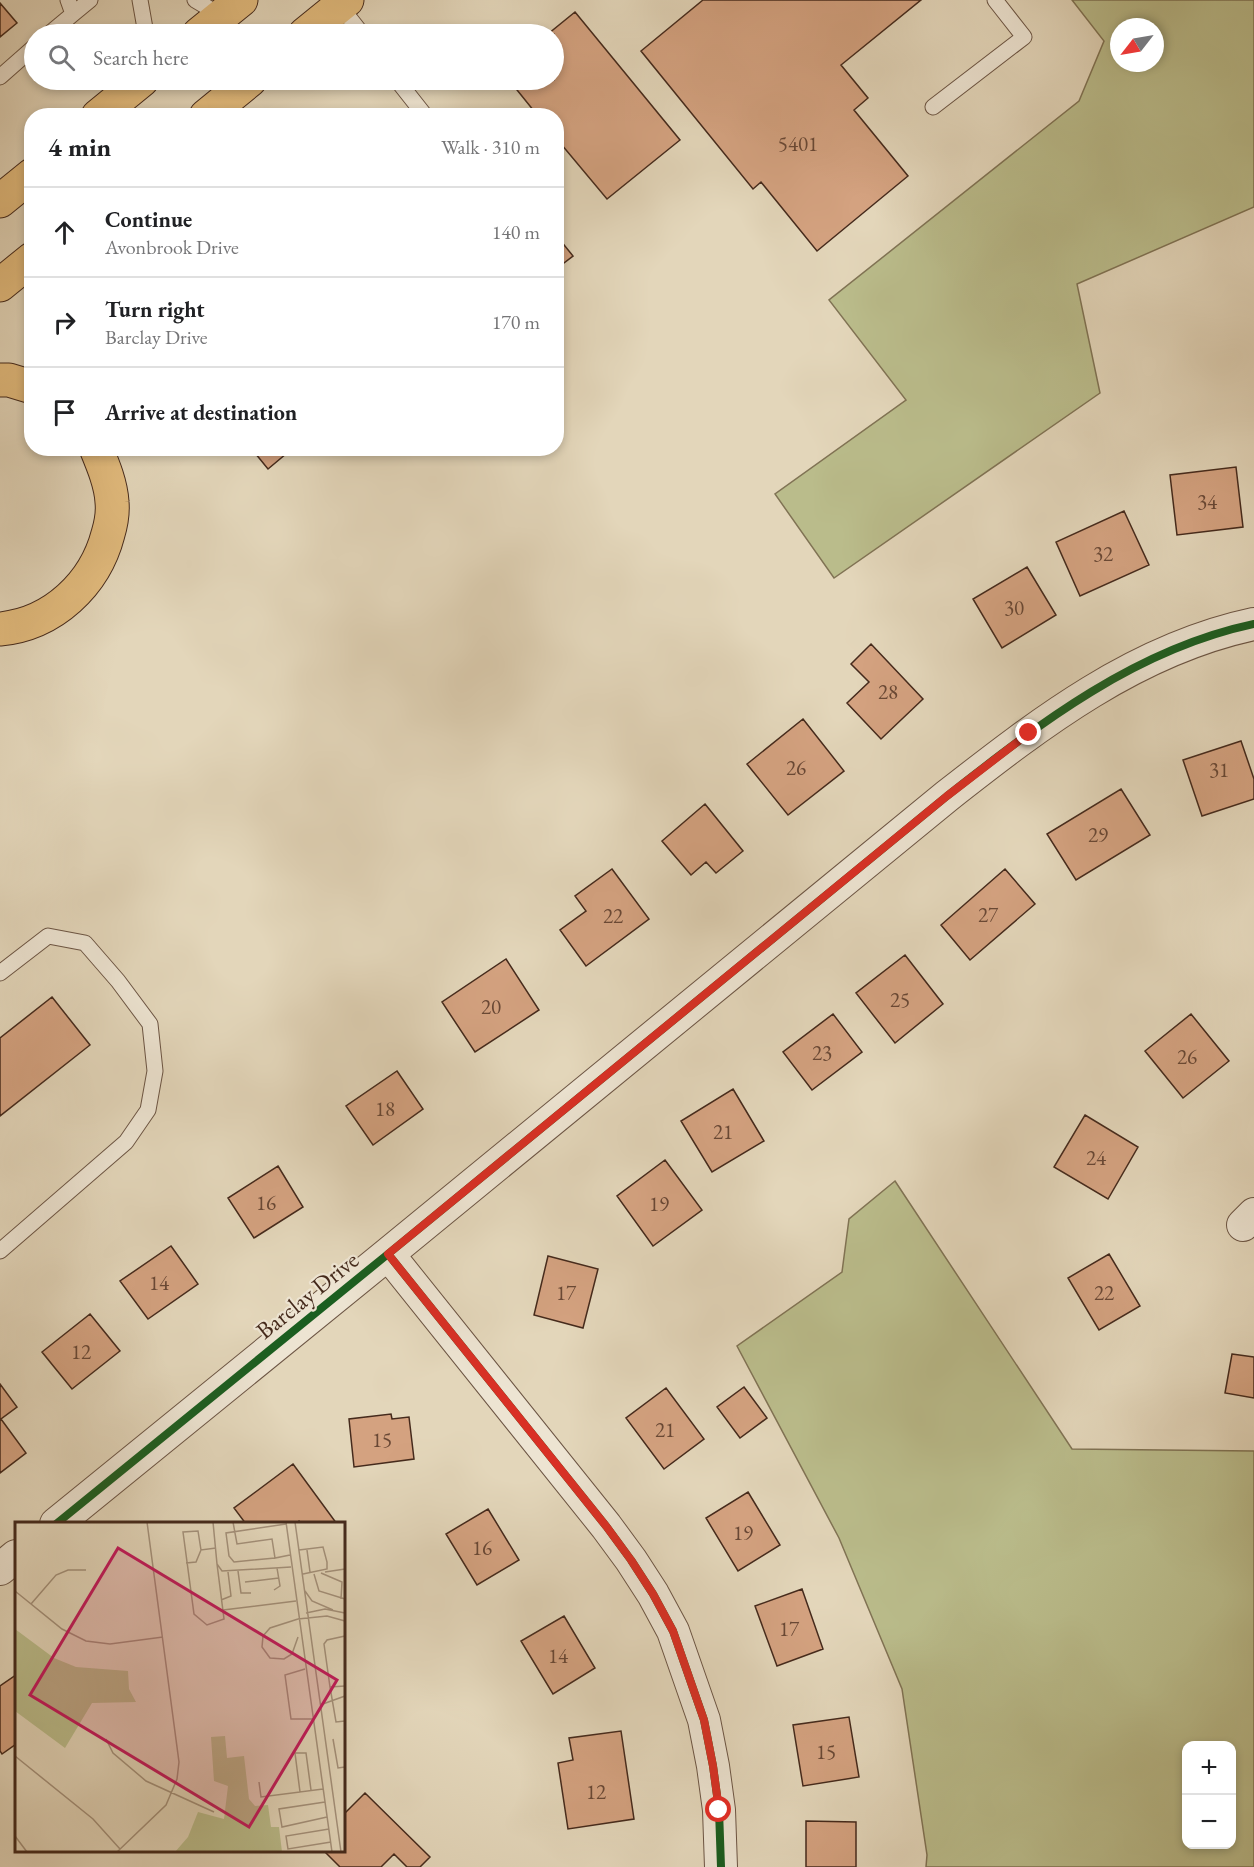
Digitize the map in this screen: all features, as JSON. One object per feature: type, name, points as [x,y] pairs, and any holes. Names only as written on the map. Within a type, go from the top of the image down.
[{"type":"highway","points":[[317,24],[343,3]]},
{"type":"highway","points":[[108,108],[130,90]]},
{"type":"highway","points":[[216,108],[238,90]]},
{"type":"highway","points":[[0,285],[24,266]]},
{"type":"highway","points":[[0,380],[24,385]]},
{"type":"highway","points":[[0,629],[46,615],[62,605],[76,594],[100,560],[110,525],[112,504],[110,489],[99,456]]},
{"type":"street","name":"Barclay Drive","points":[[58,1522],[947,796],[1029,733],[1065,707],[1117,676],[1213,634],[1254,624]]},
{"type":"street","points":[[388,1254],[606,1526],[637,1569],[673,1631],[704,1720],[719,1810],[721,1867]]},
{"type":"street","points":[[0,1569],[15,1557]]},
{"type":"lane","points":[[57,24],[71,7],[90,0]]},
{"type":"lane","points":[[140,0],[144,24]]},
{"type":"lane","points":[[933,107],[1024,37],[995,0]]},
{"type":"lane","points":[[343,3],[356,24]]},
{"type":"lane","points":[[0,77],[24,56]]},
{"type":"lane","points":[[405,90],[419,108]]},
{"type":"lane","points":[[0,973],[48,936],[85,943],[118,981],[150,1024],[155,1071],[148,1110],[126,1142],[0,1251]]},
{"type":"green space","points":[[1072,0],[1254,0],[1254,207],[1077,284],[1100,393],[834,578],[775,494],[906,400],[829,300],[1079,101],[1104,41]]},
{"type":"green space","points":[[895,1181],[1072,1449],[1254,1451],[1254,1867],[926,1867],[927,1855],[902,1689],[839,1538],[737,1346],[842,1272],[849,1219]]},
{"type":"building","points":[[703,0],[921,0],[841,65],[868,98],[854,110],[908,176],[817,251],[761,182],[753,189],[641,51]]},
{"type":"building","points":[[0,3],[17,23],[0,37]]},
{"type":"building","points":[[575,12],[680,140],[607,199],[564,148],[564,108],[532,108],[517,90],[564,90],[564,24],[560,24]]},
{"type":"building","points":[[564,245],[573,256],[564,263]]},
{"type":"building","points":[[257,456],[283,456],[268,469]]},
{"type":"building","points":[[1236,467],[1243,527],[1177,535],[1170,475]]},
{"type":"building","points":[[1124,511],[1149,565],[1080,596],[1056,542]]},
{"type":"building","points":[[1027,567],[1056,615],[1002,648],[973,599]]},
{"type":"building","points":[[871,644],[923,699],[881,739],[847,703],[869,682],[851,664]]},
{"type":"building","points":[[803,719],[844,771],[788,815],[747,764]]},
{"type":"building","points":[[1241,741],[1254,779],[1254,799],[1202,816],[1183,760]]},
{"type":"building","points":[[1121,789],[1150,835],[1076,880],[1047,834]]},
{"type":"building","points":[[705,804],[743,851],[716,873],[706,862],[691,875],[662,841]]},
{"type":"building","points":[[612,869],[649,919],[586,966],[560,930],[586,911],[575,896]]},
{"type":"building","points":[[1005,869],[1035,904],[970,960],[941,925]]},
{"type":"building","points":[[905,955],[943,1004],[895,1043],[856,993]]},
{"type":"building","points":[[506,959],[539,1010],[475,1052],[442,1002]]},
{"type":"building","points":[[52,997],[90,1045],[0,1116],[0,1038]]},
{"type":"building","points":[[833,1014],[862,1052],[812,1090],[783,1052]]},
{"type":"building","points":[[1191,1014],[1229,1061],[1183,1098],[1145,1051]]},
{"type":"building","points":[[397,1071],[423,1109],[373,1145],[346,1106]]},
{"type":"building","points":[[733,1089],[764,1141],[712,1172],[681,1121]]},
{"type":"building","points":[[1085,1115],[1138,1147],[1108,1199],[1054,1167]]},
{"type":"building","points":[[665,1160],[702,1210],[653,1246],[617,1196]]},
{"type":"building","points":[[278,1166],[303,1207],[254,1238],[228,1198]]},
{"type":"building","points":[[171,1246],[198,1284],[148,1319],[120,1281]]},
{"type":"building","points":[[1109,1254],[1140,1306],[1099,1330],[1068,1278]]},
{"type":"building","points":[[548,1256],[598,1269],[583,1328],[534,1315]]},
{"type":"building","points":[[90,1314],[120,1351],[72,1389],[42,1352]]},
{"type":"building","points":[[1232,1354],[1254,1357],[1254,1398],[1225,1393]]},
{"type":"building","points":[[0,1384],[17,1407],[1,1419],[26,1453],[0,1473]]},
{"type":"building","points":[[744,1387],[767,1418],[740,1438],[717,1407]]},
{"type":"building","points":[[666,1388],[704,1439],[664,1469],[626,1418]]},
{"type":"building","points":[[391,1414],[392,1419],[409,1417],[414,1459],[354,1467],[349,1419]]},
{"type":"building","points":[[293,1464],[336,1522],[244,1522],[234,1508]]},
{"type":"building","points":[[748,1492],[780,1545],[738,1571],[706,1518]]},
{"type":"building","points":[[488,1509],[519,1560],[477,1585],[446,1534]]},
{"type":"building","points":[[802,1589],[823,1649],[777,1666],[755,1606]]},
{"type":"building","points":[[564,1616],[595,1668],[553,1694],[521,1641]]},
{"type":"building","points":[[15,1676],[15,1745],[2,1754],[0,1751],[0,1686]]},
{"type":"building","points":[[849,1717],[859,1777],[803,1786],[793,1725]]},
{"type":"building","points":[[621,1731],[634,1819],[568,1829],[558,1763],[573,1760],[569,1738]]},
{"type":"building","points":[[365,1793],[430,1857],[420,1867],[407,1867],[394,1854],[381,1867],[340,1867],[325,1852],[345,1852],[345,1813]]},
{"type":"building","points":[[806,1821],[856,1822],[856,1867],[806,1867]]},
{"type":"cycle path","points":[[58,1522],[947,796],[1018,742],[1091,692],[1130,670],[1169,651],[1254,624]]},
{"type":"cycle path","points":[[388,1254],[606,1526],[653,1594],[673,1631],[704,1720],[719,1810],[721,1867]]},
{"type":"route","points":[[719,1810],[704,1720],[673,1631],[653,1594],[606,1526],[388,1254],[947,796],[1029,733]]}]
